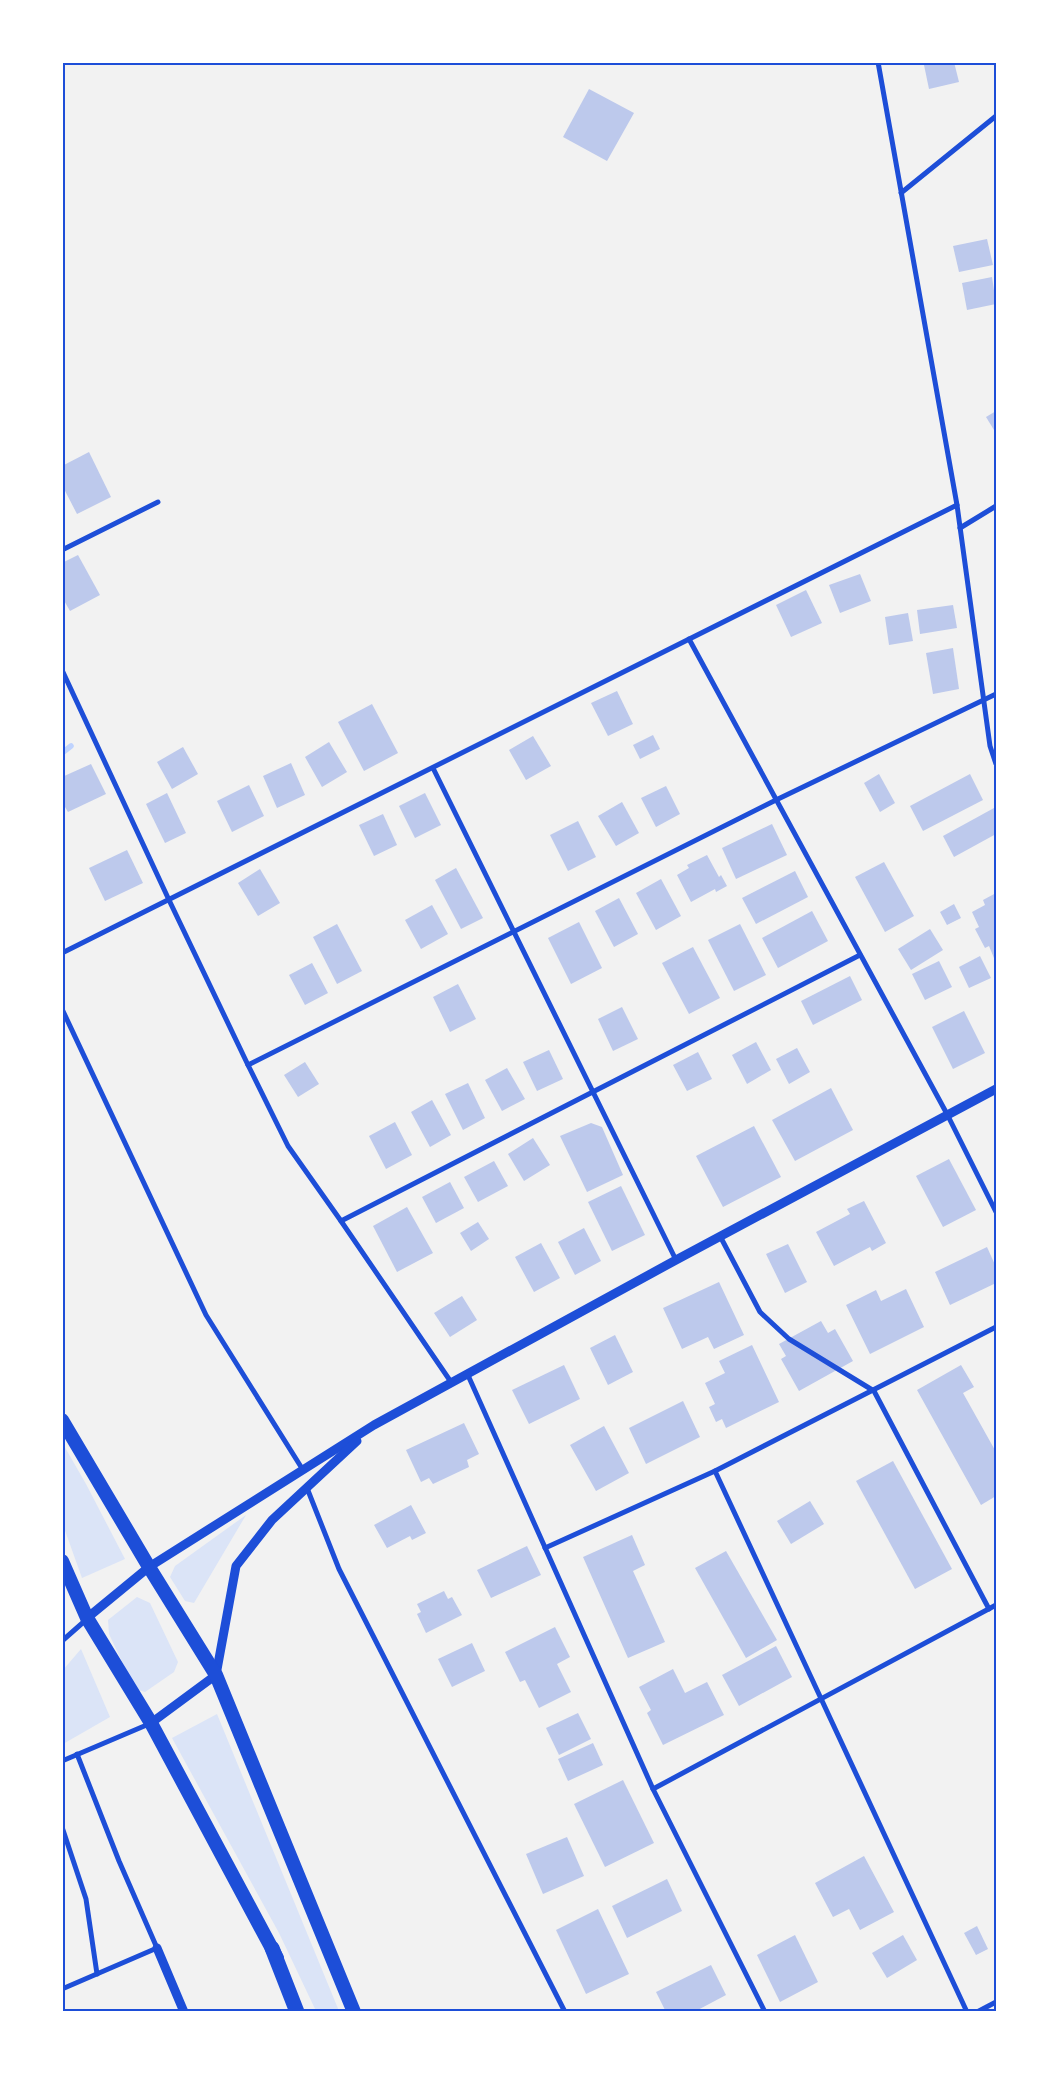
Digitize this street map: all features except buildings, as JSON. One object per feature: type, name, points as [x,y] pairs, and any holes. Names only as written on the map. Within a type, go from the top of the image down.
[{"type":"highway","points":[[62,1420],[149,1567],[216,1675],[354,2012]]},
{"type":"highway","points":[[62,1561],[88,1618],[151,1723],[272,1948],[302,2012]]},
{"type":"highway","points":[[272,1948],[297,2012]]},
{"type":"street","points":[[878,62],[957,505],[990,746],[996,764]]},
{"type":"street","points":[[901,193],[996,116]]},
{"type":"street","points":[[62,550],[158,502]]},
{"type":"street","points":[[62,953],[957,505]]},
{"type":"street","points":[[960,528],[996,506]]},
{"type":"street","points":[[689,640],[947,1114],[996,1212]]},
{"type":"street","points":[[62,670],[169,900],[288,1146],[342,1221],[451,1382]]},
{"type":"street","points":[[248,1065],[515,933],[776,800],[996,694]]},
{"type":"street","points":[[433,768],[676,1260]]},
{"type":"street","points":[[342,1221],[860,955]]},
{"type":"street","points":[[62,1010],[206,1315],[303,1470]]},
{"type":"street","points":[[62,1641],[149,1567],[374,1425],[996,1088]]},
{"type":"street","points":[[720,1236],[760,1312],[789,1339],[874,1391],[989,1609]]},
{"type":"street","points":[[545,1548],[716,1471],[996,1327]]},
{"type":"street","points":[[467,1373],[653,1789],[765,2012]]},
{"type":"street","points":[[62,1761],[151,1723],[216,1675],[236,1566],[272,1520],[374,1425]]},
{"type":"street","points":[[716,1471],[967,2012]]},
{"type":"street","points":[[306,1488],[339,1569],[565,2012]]},
{"type":"street","points":[[653,1789],[996,1606]]},
{"type":"street","points":[[77,1754],[119,1861],[184,2012]]},
{"type":"street","points":[[62,1827],[86,1900],[97,1974]]},
{"type":"street","points":[[62,1989],[157,1948]]},
{"type":"street","points":[[977,2012],[996,2002]]},
{"type":"shaded area","points":[[63,1444],[125,1559],[82,1578],[63,1525]]},
{"type":"shaded area","points":[[246,1515],[194,1603],[185,1601],[170,1577],[175,1566]]},
{"type":"shaded area","points":[[137,1597],[150,1603],[178,1662],[174,1672],[145,1692],[135,1689],[109,1634],[108,1620]]},
{"type":"shaded area","points":[[81,1649],[110,1717],[63,1744],[63,1670]]},
{"type":"shaded area","points":[[217,1714],[339,2011],[316,2011],[279,1933],[172,1738]]},
{"type":"waterway","points":[[62,753],[71,746]]}]
